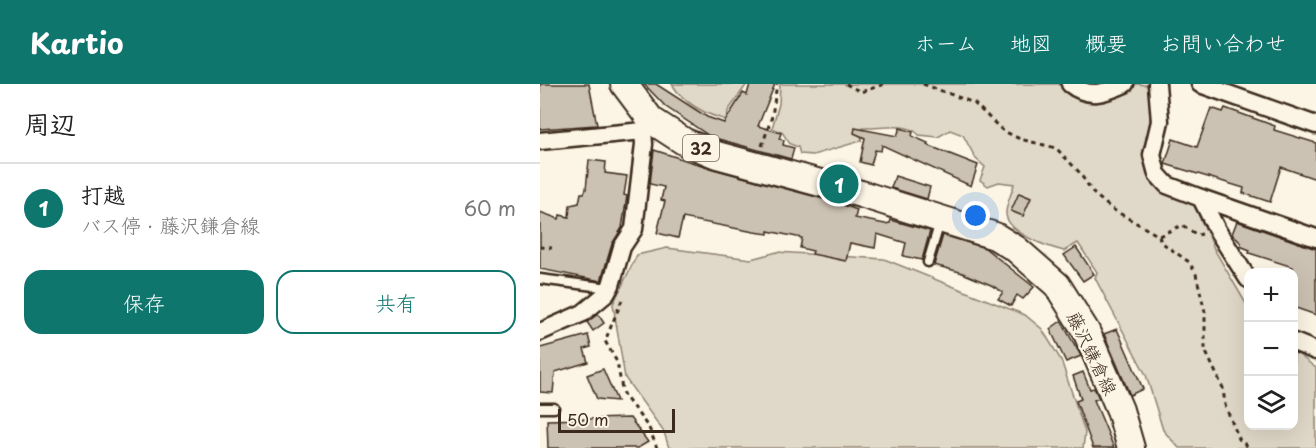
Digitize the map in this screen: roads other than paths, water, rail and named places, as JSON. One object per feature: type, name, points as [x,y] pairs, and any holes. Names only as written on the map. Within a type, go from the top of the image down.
[{"type":"main road","name":"藤沢鎌倉線","points":[[624,84],[647,126],[685,142],[717,155],[755,164],[995,236],[1016,249],[1057,285],[1086,331],[1135,448]]},
{"type":"street","points":[[1070,84],[1084,93],[1094,94],[1106,93],[1125,84]]},
{"type":"street","points":[[1157,84],[1160,121],[1152,155],[1157,174],[1167,184],[1316,238]]},
{"type":"street","points":[[1200,84],[1225,88],[1316,125]]},
{"type":"street","points":[[540,141],[647,126],[634,229],[622,247],[616,293],[583,314],[540,332]]},
{"type":"street","points":[[1201,198],[1217,230],[1244,273]]},
{"type":"street","points":[[1298,344],[1316,351]]},
{"type":"lane","points":[[928,262],[941,219]]},
{"type":"lane","points":[[540,279],[616,293]]},
{"type":"lane","points":[[540,408],[554,408]]},
{"type":"place","name":"打越","points":[[839,184]]}]
